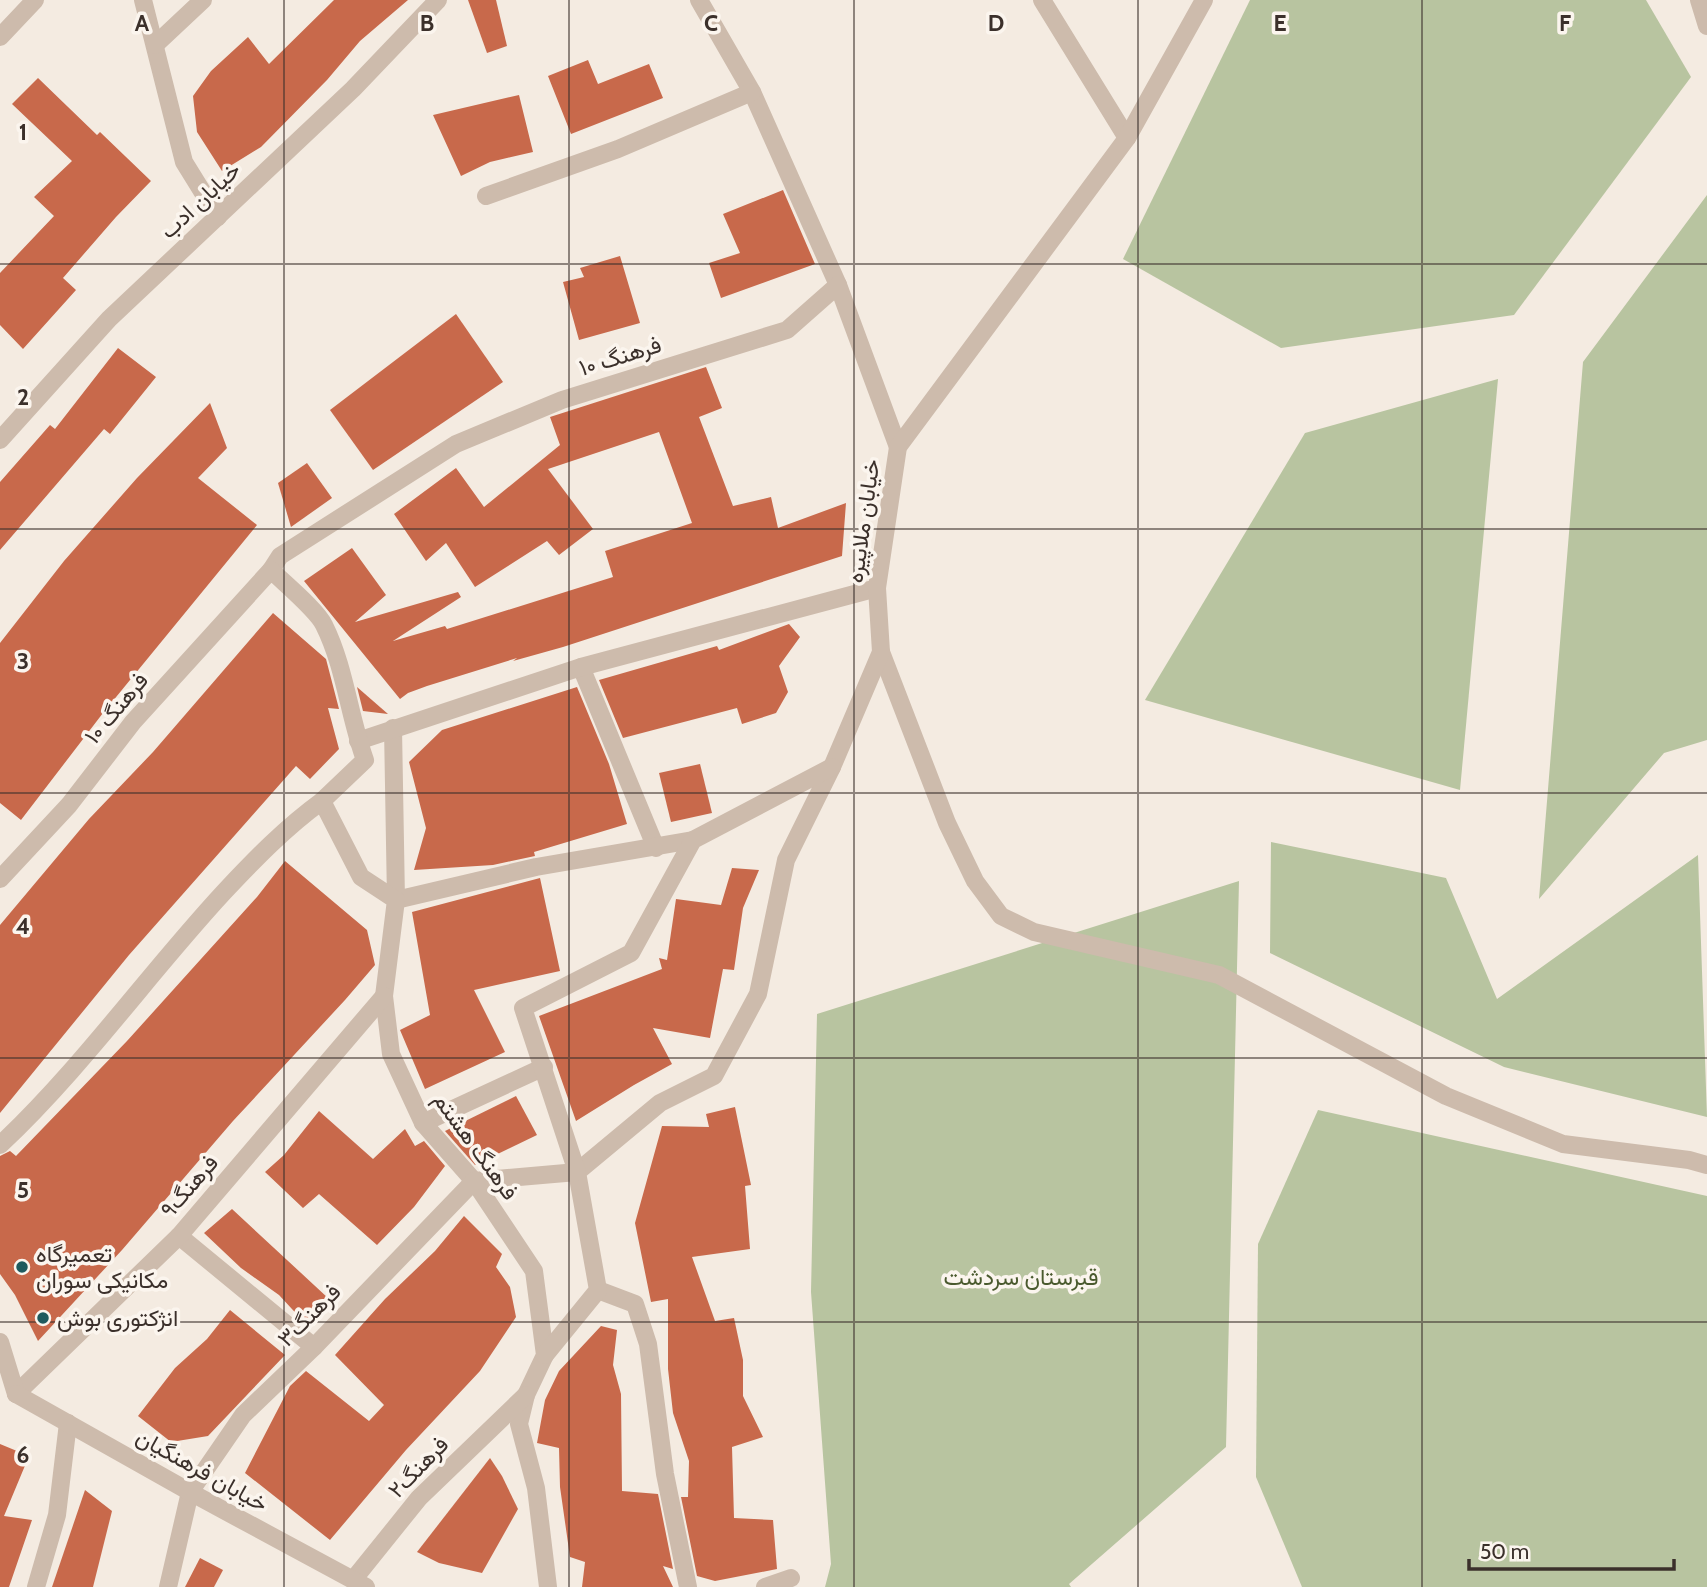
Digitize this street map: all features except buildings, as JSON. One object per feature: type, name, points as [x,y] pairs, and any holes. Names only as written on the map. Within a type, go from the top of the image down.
[{"type":"street","points":[[0,37],[35,0]]},
{"type":"street","points":[[143,0],[184,162],[218,216]]},
{"type":"street","points":[[155,46],[203,0]]},
{"type":"street","name":"خیابان ادب","points":[[0,440],[109,319],[353,89],[438,0]]},
{"type":"street","points":[[699,0],[752,92],[838,285],[898,447]]},
{"type":"street","points":[[1042,0],[1128,138]]},
{"type":"street","name":"خیابان ملاپیره","points":[[577,1172],[660,1103],[714,1076],[758,994],[786,860],[832,767],[881,652],[877,588],[898,447],[1128,138],[1204,0]]},
{"type":"street","points":[[1699,0],[1707,26]]},
{"type":"street","points":[[486,196],[618,149],[752,92]]},
{"type":"street","name":"فرهنگ ۱۰","points":[[0,879],[69,805],[133,722],[271,570],[280,556],[456,444],[562,400],[787,330],[838,285]]},
{"type":"street","points":[[0,1145],[31,1116],[182,938],[266,848],[365,760],[346,687],[323,622],[271,570]]},
{"type":"street","points":[[358,741],[581,667],[877,588]]},
{"type":"street","points":[[881,652],[947,823],[975,881],[1001,916],[1034,932],[1219,975],[1446,1096],[1563,1144],[1689,1160],[1707,1166]]},
{"type":"street","points":[[581,667],[656,848]]},
{"type":"street","name":"فرهنگ هشتم","points":[[393,728],[396,900],[384,996],[391,1054],[423,1122],[474,1181],[534,1271],[545,1355]]},
{"type":"street","points":[[322,801],[361,877],[396,900],[536,867],[693,840],[832,767]]},
{"type":"street","points":[[548,1587],[536,1488],[519,1424],[526,1395],[545,1355],[598,1290],[577,1172],[523,1009],[631,953],[693,840]]},
{"type":"street","name":"فرهنگ۹","points":[[8,1397],[179,1236],[384,996]]},
{"type":"street","points":[[423,1122],[544,1068]]},
{"type":"street","points":[[474,1181],[577,1172]]},
{"type":"street","name":"فرهنگ۳","points":[[190,1492],[243,1415],[314,1347],[474,1181]]},
{"type":"street","points":[[179,1236],[314,1347]]},
{"type":"street","points":[[598,1290],[635,1304],[648,1344],[665,1474],[688,1587]]},
{"type":"street","points":[[0,1342],[8,1397]]},
{"type":"street","name":"فرهنگ۲","points":[[359,1585],[419,1498],[526,1395]]},
{"type":"street","name":"خیابان فرهنگیان","points":[[8,1397],[68,1423],[359,1585]]},
{"type":"street","points":[[36,1587],[57,1515],[68,1423]]},
{"type":"street","points":[[168,1587],[190,1492]]},
{"type":"street","points":[[765,1587],[790,1578]]},
{"type":"green space","points":[[1250,0],[1646,0],[1691,77],[1514,315],[1281,348],[1123,259]]},
{"type":"green space","points":[[1707,195],[1707,740],[1664,753],[1539,899],[1583,362]]},
{"type":"green space","points":[[1498,379],[1460,790],[1145,700],[1305,433]]},
{"type":"green space","points":[[1271,842],[1446,878],[1497,999],[1698,855],[1707,1117],[1504,1067],[1270,953]]},
{"type":"green space","name":"قبرستان سردشت","points":[[1239,881],[1226,1447],[1069,1584],[1071,1587],[825,1587],[831,1564],[811,1292],[817,1014]]},
{"type":"green space","points":[[1318,1110],[1707,1196],[1707,1587],[1302,1587],[1256,1477],[1258,1244]]},
{"type":"place","name":"تعمیرگاه مکانیکی سوران","points":[[22,1267]]},
{"type":"place","name":"انژکتوری بوش","points":[[43,1318]]}]
